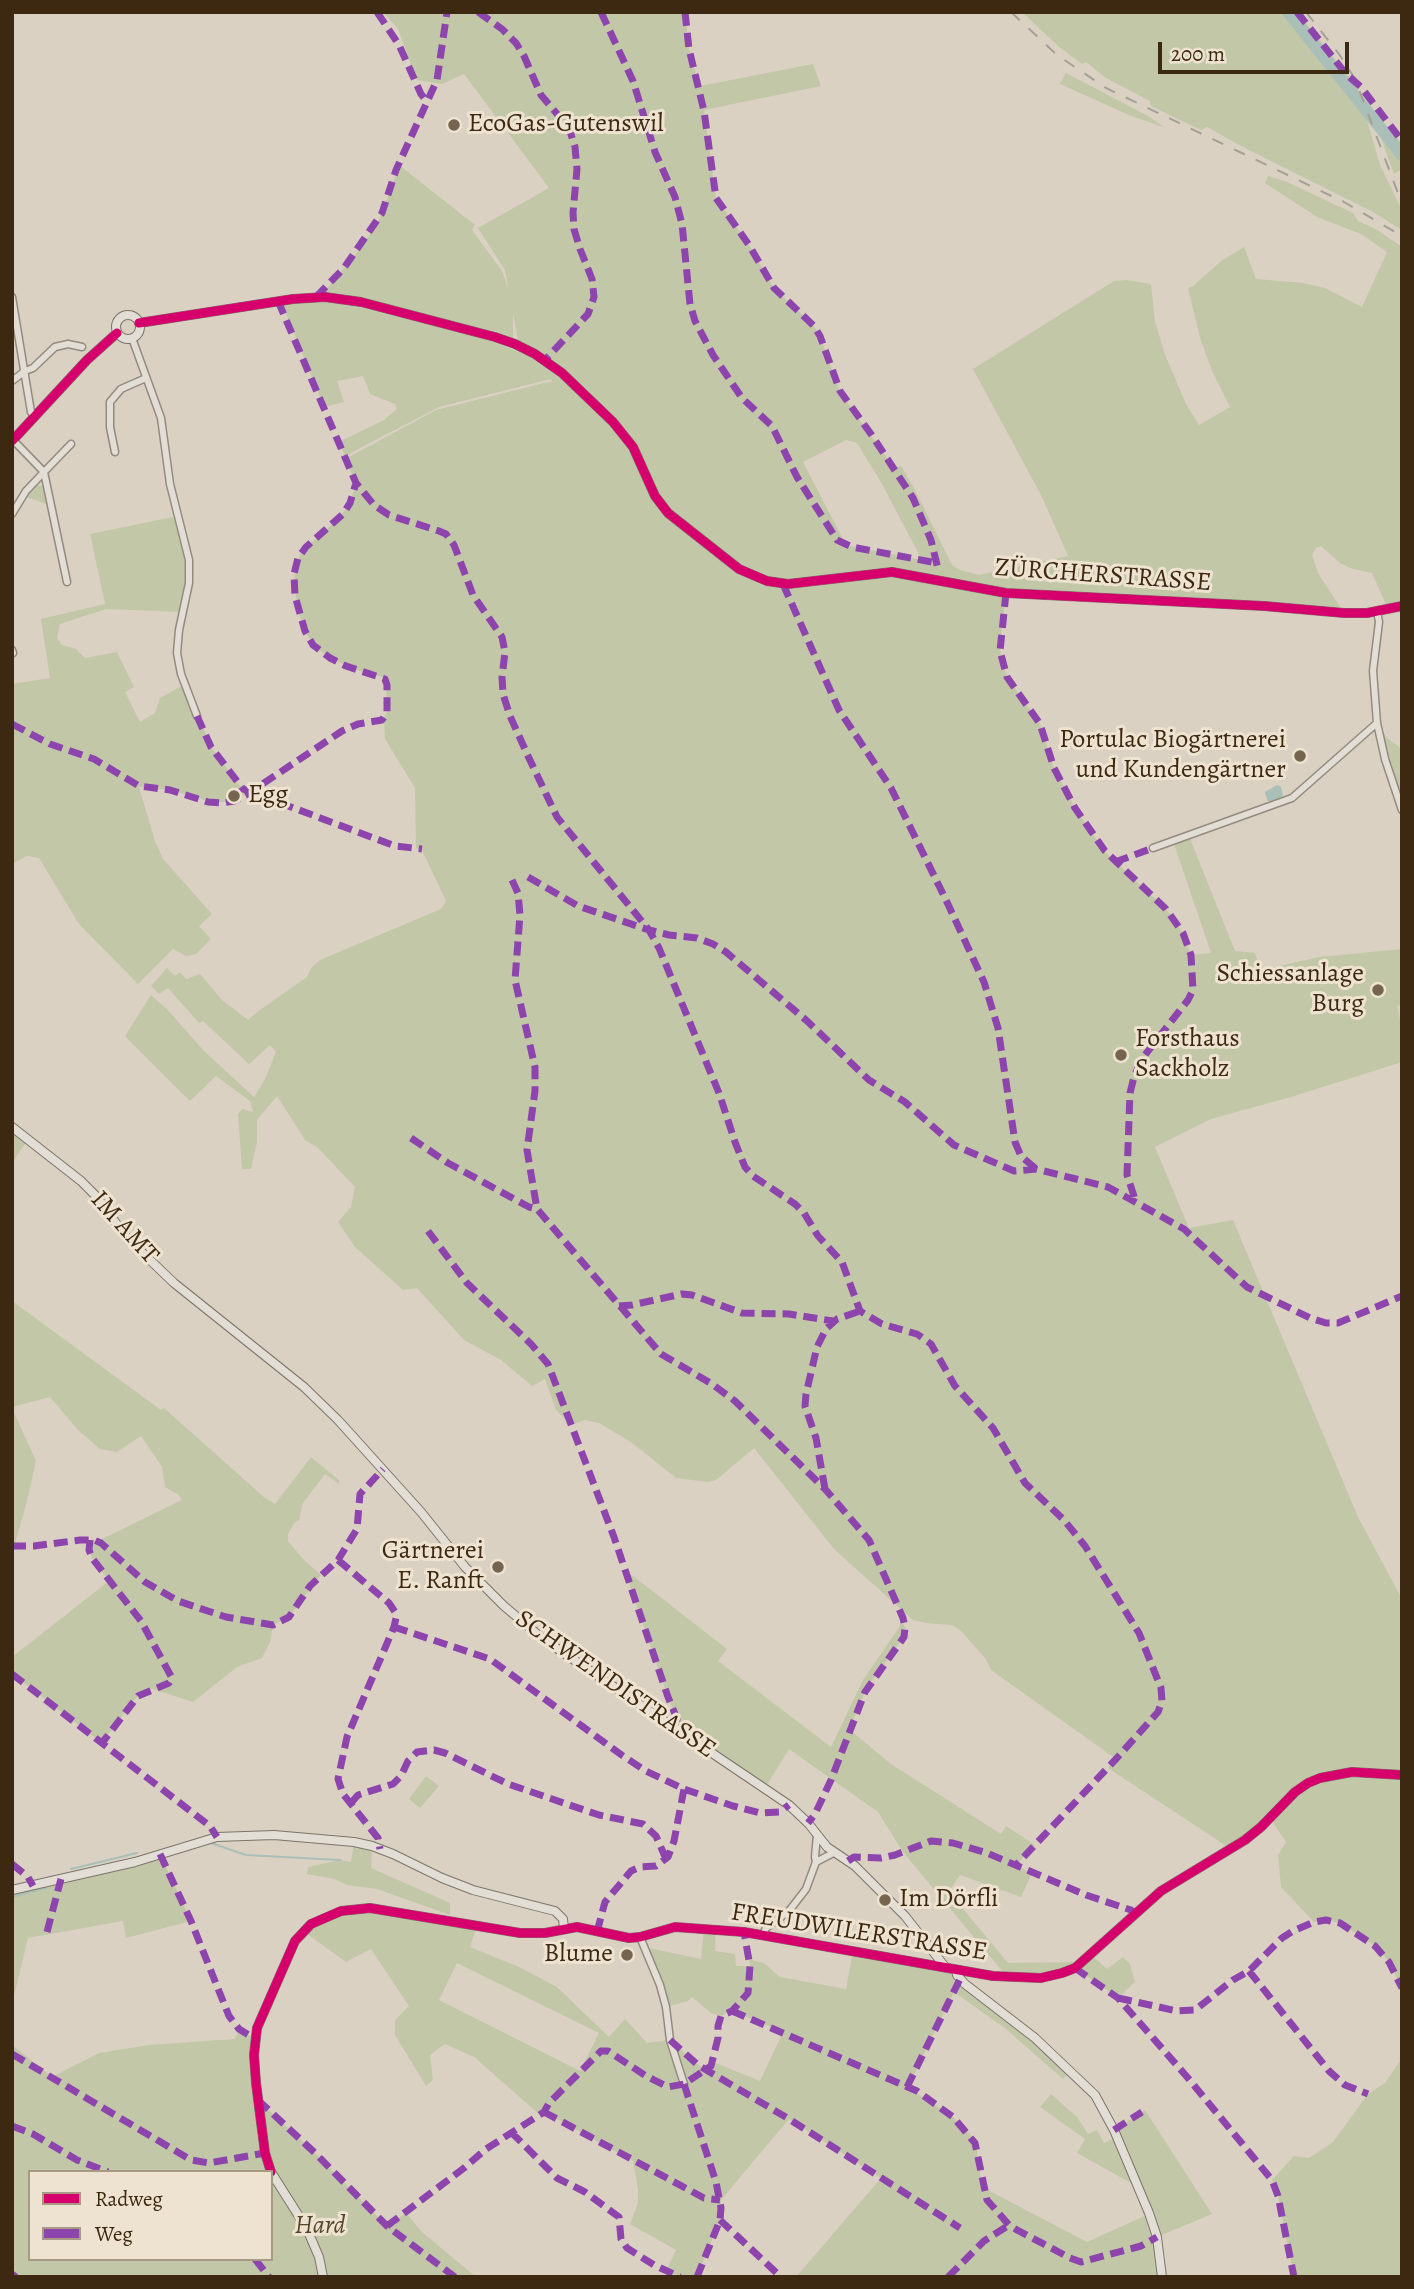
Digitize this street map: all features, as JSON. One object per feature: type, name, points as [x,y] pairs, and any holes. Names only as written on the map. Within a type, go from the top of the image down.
[{"type":"street","points":[[12,297],[31,412],[35,417]]},
{"type":"street","name":"ZÜRCHERSTRASSE","points":[[139,323],[293,299],[334,298],[361,302],[515,344],[562,373],[613,422],[633,447],[655,496],[676,520],[734,565],[753,576],[783,584],[892,572],[1006,593],[1344,613],[1402,606]]},
{"type":"street","points":[[66,582],[44,472],[13,441],[86,360],[117,333],[117,324],[122,317],[133,317],[139,323],[138,333],[132,338],[126,339],[117,333]]},
{"type":"street","points":[[132,338],[161,418],[173,500],[190,560],[189,583],[177,653],[181,674],[197,716]]},
{"type":"street","points":[[12,381],[25,370],[33,368],[59,345],[82,347]]},
{"type":"street","points":[[115,452],[110,428],[110,402],[121,389],[146,378]]},
{"type":"street","points":[[12,514],[26,491],[71,444]]},
{"type":"street","points":[[1377,611],[1378,629],[1373,671],[1377,723],[1385,760],[1402,810]]},
{"type":"street","points":[[1153,848],[1293,798],[1377,723]]},
{"type":"street","name":"IM AMT","points":[[12,1127],[81,1181],[95,1195],[127,1238],[233,1332]]},
{"type":"street","name":"SCHWENDISTRASSE","points":[[233,1332],[304,1387],[338,1420],[485,1588],[523,1623],[801,1815],[817,1835],[855,1866],[905,1916],[946,1968]]},
{"type":"street","name":"FREUDWILERSTRASSE","points":[[270,2170],[265,2153],[256,2082],[255,2039],[263,2011],[303,1930],[341,1911],[370,1908],[520,1933],[545,1933],[577,1927],[622,1937],[640,1937],[675,1927],[763,1935],[993,1976],[1023,1979],[1052,1976],[1075,1968],[1161,1891],[1254,1833],[1295,1792],[1320,1778],[1352,1772],[1402,1775]]},
{"type":"street","points":[[12,1889],[135,1862],[217,1838],[274,1835],[372,1846],[473,1890],[555,1911],[563,1919],[564,1928]]},
{"type":"street","points":[[763,1935],[769,1925],[789,1911],[800,1898],[816,1862],[817,1835]]},
{"type":"street","points":[[816,1862],[835,1852]]},
{"type":"street","points":[[640,1937],[660,1985],[670,2040],[684,2084]]},
{"type":"street","points":[[956,1970],[965,1984],[1035,2038],[1095,2095],[1114,2130],[1149,2213],[1157,2237],[1162,2277]]},
{"type":"street","name":"FREUDWILERSTRASSE","points":[[273,2175],[314,2243],[323,2277]]},
{"type":"green space","points":[[383,12],[685,12],[689,49],[700,89],[700,86],[813,64],[821,86],[704,110],[716,198],[749,245],[774,288],[814,326],[840,392],[894,468],[901,466],[952,565],[979,575],[1068,556],[1041,495],[973,369],[1114,281],[1151,284],[1155,322],[1166,357],[1186,404],[1199,425],[1230,407],[1212,371],[1200,338],[1188,288],[1221,261],[1244,247],[1256,279],[1303,283],[1325,288],[1362,307],[1387,252],[1361,234],[1317,217],[1265,183],[1268,176],[1353,213],[1358,221],[1376,229],[1402,247],[1402,606],[1388,609],[1372,573],[1340,563],[1321,546],[1316,548],[1312,555],[1318,573],[1344,613],[1006,594],[1000,643],[1001,659],[1007,677],[1040,724],[1054,768],[1075,808],[1105,852],[1166,909],[1183,933],[1191,955],[1211,953],[1173,841],[1189,836],[1235,951],[1255,953],[1261,970],[1319,957],[1402,949],[1402,1005],[1397,1006],[1402,1027],[1402,1062],[1211,1119],[1155,1147],[1189,1228],[1233,1220],[1358,1517],[1402,1599],[1402,1988],[1389,1962],[1375,1946],[1340,1923],[1326,1920],[1314,1922],[1281,1887],[1278,1855],[1286,1842],[1270,1818],[1231,1849],[1108,1768],[1116,1759],[991,1670],[986,1659],[961,1631],[952,1625],[913,1620],[834,1549],[754,1448],[716,1480],[708,1482],[676,1478],[631,1442],[599,1423],[585,1420],[571,1425],[556,1410],[545,1379],[532,1386],[501,1360],[464,1340],[417,1288],[403,1290],[355,1247],[338,1222],[351,1207],[355,1187],[317,1147],[305,1140],[277,1096],[257,1120],[257,1142],[251,1169],[242,1169],[238,1114],[242,1109],[253,1112],[250,1101],[216,1076],[190,1101],[125,1036],[151,995],[204,1051],[254,1097],[276,1052],[270,1045],[249,1064],[203,1021],[199,1023],[168,988],[159,994],[151,986],[167,968],[175,976],[180,972],[186,979],[200,974],[222,1000],[248,1020],[307,977],[311,968],[320,960],[441,909],[446,901],[422,850],[416,848],[415,788],[385,739],[386,682],[382,677],[353,669],[330,658],[313,645],[298,610],[294,583],[295,566],[302,551],[339,518],[350,503],[356,483],[345,459],[436,410],[552,381],[551,379],[439,407],[345,456],[339,442],[384,420],[397,409],[395,404],[370,394],[363,376],[337,381],[344,402],[324,407],[283,306],[318,301],[343,303],[486,339],[531,357],[518,341],[513,314],[513,338],[350,296],[324,292],[377,224],[399,165],[475,225],[472,230],[502,271],[508,288],[505,270],[478,228],[549,188],[464,74],[442,84],[417,80],[398,29]],"holes":[[[846,440],[857,443],[882,484],[922,560],[846,545],[803,462]]]},
{"type":"green space","points":[[1022,12],[1297,12],[1359,93],[1380,165],[1402,210],[1402,230],[1373,212],[1207,127],[1201,130],[1151,106],[1150,101],[1106,78],[1086,62],[1082,64],[1058,46]]},
{"type":"green space","points":[[1066,73],[1164,127],[1131,116],[1060,84]]},
{"type":"green space","points":[[1369,105],[1402,144],[1402,169],[1394,174]]},
{"type":"green space","points":[[36,485],[43,486],[47,504],[26,497]]},
{"type":"green space","points":[[173,517],[186,560],[183,612],[106,609],[60,624],[57,638],[62,645],[76,649],[85,658],[117,652],[134,687],[125,692],[140,722],[155,713],[160,698],[185,684],[211,747],[239,785],[249,792],[234,801],[215,803],[170,790],[139,787],[163,859],[212,914],[199,926],[211,939],[196,954],[186,956],[173,949],[138,984],[79,924],[39,858],[27,856],[12,864],[12,684],[50,678],[41,619],[105,604],[90,534]]},
{"type":"green space","points":[[1377,723],[1387,738],[1402,749],[1402,810]]},
{"type":"green space","points":[[12,1131],[26,1142],[12,1163]]},
{"type":"green space","points":[[12,1301],[161,1410],[164,1408],[275,1504],[311,1457],[339,1480],[339,1484],[325,1474],[303,1503],[299,1520],[288,1534],[288,1541],[321,1575],[289,1617],[273,1625],[270,1642],[262,1658],[237,1667],[193,1702],[153,1689],[144,1692],[135,1699],[102,1743],[12,1674],[12,1657],[109,1581],[92,1558],[90,1540],[98,1541],[182,1500],[179,1495],[165,1487],[162,1467],[141,1436],[117,1452],[100,1449],[78,1430],[50,1397],[12,1407]]},
{"type":"green space","points":[[12,1408],[36,1461],[14,1547],[12,1547]]},
{"type":"green space","points":[[624,1569],[727,1649],[718,1661],[831,1747],[863,1680],[902,1620],[904,1637],[870,1683],[850,1730],[891,1764],[1001,1834],[1006,1826],[1035,1845],[1016,1865],[1032,1873],[1021,1897],[960,1875],[949,1892],[1008,1963],[1083,1962],[1091,1955],[1107,1969],[1123,1957],[1130,1964],[1135,1982],[1118,1998],[1075,1968],[1062,1973],[1008,1978],[903,1852],[878,1812],[789,1749],[765,1788],[676,1729],[677,1719]]},
{"type":"green space","points":[[426,1776],[439,1786],[420,1808],[409,1799]]},
{"type":"green space","points":[[354,1842],[372,1846],[371,1868],[450,1903],[450,1915],[377,1889],[347,1885],[334,1879],[307,1874],[308,1867],[340,1860],[351,1862]]},
{"type":"green space","points":[[160,1854],[191,1921],[126,1938],[123,1921],[28,1938],[12,2004],[12,1890]]},
{"type":"green space","points":[[354,1909],[477,1926],[470,1947],[519,1967],[557,1987],[609,2037],[625,2019],[647,2043],[670,2040],[706,2069],[713,2062],[760,2081],[783,2032],[732,2011],[721,2016],[711,2013],[692,1997],[688,2001],[666,2007],[644,1947],[701,1959],[704,1929],[716,1930],[715,1951],[735,1954],[736,1966],[750,1966],[749,1959],[764,1963],[780,1977],[846,1989],[853,1951],[944,1970],[960,1979],[1071,2070],[1063,2079],[1006,2029],[954,1992],[908,2087],[953,2117],[970,2134],[977,2150],[982,2187],[1087,2242],[1149,2214],[1138,2187],[1077,2153],[1085,2139],[1040,2107],[1051,2094],[1077,2117],[1088,2134],[1097,2130],[1104,2143],[1117,2137],[1114,2130],[1145,2110],[1212,2214],[1157,2237],[1162,2277],[796,2277],[881,2178],[789,2119],[721,2200],[720,2220],[697,2277],[680,2277],[666,2271],[676,2250],[630,2224],[638,2203],[633,2161],[544,2112],[539,2114],[474,2057],[445,2044],[430,2055],[433,2080],[426,2086],[395,2035],[395,2020],[409,2006],[371,1949],[346,1962],[303,1931]],"holes":[[[457,1963],[599,2033],[580,2071],[439,2000]]]},
{"type":"green space","name":"Hard","points":[[239,2029],[255,2039],[258,2100],[387,2226],[406,2213],[422,2232],[476,2277],[12,2277],[12,2045],[52,2077],[99,2053],[149,2045],[235,2039]]},
{"type":"green space","points":[[1402,2058],[1402,2277],[1294,2277],[1278,2196],[1272,2180],[1294,2156],[1309,2158],[1333,2142],[1368,2094],[1385,2083]]},
{"type":"water","points":[[1277,785],[1281,787],[1283,796],[1271,803],[1265,792]]},
{"type":"waterway","points":[[1288,12],[1402,155]]},
{"type":"waterway","points":[[211,1843],[246,1855],[340,1860]]},
{"type":"waterway","points":[[71,1869],[137,1853]]},
{"type":"waterway","points":[[12,1897],[46,1888]]},
{"type":"railway","points":[[1011,12],[1057,55],[1106,88],[1344,202],[1402,236]]},
{"type":"railway","points":[[1306,12],[1355,79],[1402,204]]},
{"type":"marked path","points":[[377,12],[399,45],[421,94],[428,103]]},
{"type":"marked path","points":[[316,297],[344,268],[382,213],[396,170],[437,80],[447,12]]},
{"type":"marked path","points":[[478,12],[516,43],[541,95],[569,128],[575,147],[577,169],[574,229],[592,279],[594,297],[588,314],[545,360]]},
{"type":"marked path","points":[[601,12],[633,81],[655,152],[675,197],[682,224],[690,304],[695,321],[713,355],[742,398],[772,426],[797,477],[837,540],[852,547],[937,563]]},
{"type":"marked path","points":[[685,12],[689,49],[704,111],[716,198],[749,245],[774,288],[814,326],[820,336],[840,391],[913,498],[931,540],[938,569]]},
{"type":"marked path","points":[[1297,12],[1346,74],[1361,87],[1402,141]]},
{"type":"marked path","points":[[278,301],[356,483],[374,505],[389,515],[446,534],[454,545],[473,595],[502,637],[505,652],[503,694],[528,756],[557,817],[649,930],[659,948],[719,1093],[745,1167],[753,1176],[804,1213],[818,1236],[842,1262],[860,1311],[882,1324],[917,1334],[931,1344],[955,1386],[993,1428],[1025,1483],[1064,1520],[1085,1546],[1139,1633],[1161,1688],[1162,1701],[1158,1712],[1016,1865]]},
{"type":"marked path","points":[[12,724],[50,744],[94,759],[139,786],[170,790],[208,802],[222,803],[246,795],[342,731],[358,724],[382,720],[387,712],[385,679],[346,666],[313,645],[305,631],[295,596],[294,574],[298,558],[306,547],[343,514],[350,503],[356,483]]},
{"type":"marked path","points":[[783,584],[839,710],[891,788],[984,982],[998,1028],[1015,1142],[1021,1156],[1036,1169]]},
{"type":"marked path","points":[[1006,593],[1000,651],[1007,677],[1040,724],[1054,768],[1075,808],[1105,851],[1166,909],[1183,933],[1191,955],[1193,990],[1141,1060],[1130,1093],[1127,1175],[1136,1202]]},
{"type":"marked path","points":[[197,716],[211,747],[243,789],[395,846],[422,849]]},
{"type":"marked path","points":[[1115,862],[1153,848]]},
{"type":"marked path","points":[[528,877],[578,906],[649,930],[697,938],[713,944],[806,1020],[869,1080],[905,1102],[954,1145],[1014,1171],[1036,1169],[1108,1187],[1184,1229],[1247,1287],[1310,1318],[1326,1323],[1338,1323],[1402,1296]]},
{"type":"marked path","points":[[512,880],[518,893],[520,915],[515,980],[535,1067],[535,1091],[527,1150],[537,1209],[661,1354],[735,1401],[825,1489],[869,1540],[903,1618],[904,1637],[865,1692],[831,1780],[808,1823]]},
{"type":"marked path","points":[[411,1138],[448,1163],[537,1209]]},
{"type":"marked path","points":[[428,1231],[467,1283],[531,1344],[548,1364],[614,1537],[677,1719],[676,1729]]},
{"type":"marked path","points":[[619,1306],[682,1294],[742,1313],[789,1314],[833,1321]]},
{"type":"marked path","points":[[825,1489],[816,1438],[805,1406],[806,1394],[817,1347],[826,1329],[837,1319],[860,1311]]},
{"type":"marked path","points":[[12,1546],[94,1540],[101,1543],[145,1582],[178,1601],[226,1617],[273,1625],[289,1617],[310,1586],[338,1560],[357,1529],[360,1494],[383,1469]]},
{"type":"marked path","points":[[90,1540],[92,1558],[141,1621],[172,1678],[169,1683],[138,1696],[102,1743]]},
{"type":"marked path","points":[[338,1560],[389,1603],[396,1618],[347,1737],[338,1779],[343,1794],[378,1838],[380,1849]]},
{"type":"marked path","points":[[394,1627],[490,1659],[623,1756],[646,1771],[684,1789],[760,1813],[779,1812],[789,1805]]},
{"type":"marked path","points":[[12,1674],[210,1826],[217,1837]]},
{"type":"marked path","points":[[351,1803],[358,1795],[393,1784],[417,1752],[434,1750],[508,1784],[599,1815],[643,1824],[656,1836],[666,1859]]},
{"type":"marked path","points":[[597,1932],[605,1902],[631,1871],[640,1867],[656,1866],[668,1857],[674,1841],[684,1789]]},
{"type":"marked path","points":[[848,1861],[854,1857],[881,1858],[895,1855],[931,1841],[953,1843],[987,1853],[1086,1895],[1131,1910],[1135,1914]]},
{"type":"marked path","points":[[160,1854],[191,1921],[229,2016],[239,2029],[255,2039]]},
{"type":"marked path","points":[[12,1864],[28,1877],[33,1886]]},
{"type":"marked path","points":[[47,1932],[61,1879]]},
{"type":"marked path","points":[[1118,1998],[1177,2011],[1195,2010],[1249,1971],[1282,1938],[1314,1922],[1326,1920],[1340,1923],[1375,1946],[1389,1962],[1402,1988]]},
{"type":"marked path","points":[[387,2226],[486,2149],[544,2112],[549,2103],[601,2051],[608,2051],[668,2087],[684,2084],[711,2066],[721,2016],[732,2011],[748,1993],[750,1966],[744,1932]]},
{"type":"marked path","points":[[1075,1968],[1118,1998],[1272,2180],[1278,2196],[1294,2277]]},
{"type":"marked path","points":[[1249,1971],[1329,2071],[1345,2085],[1368,2094]]},
{"type":"marked path","points":[[907,2087],[960,1979]]},
{"type":"marked path","points":[[732,2011],[917,2091],[953,2117],[975,2143],[987,2200],[1009,2225],[1017,2230],[1081,2262],[1141,2246],[1157,2237]]},
{"type":"marked path","points":[[670,2040],[698,2065],[789,2119],[960,2228]]},
{"type":"marked path","points":[[12,2054],[191,2160],[209,2163],[265,2153]]},
{"type":"marked path","points":[[684,2084],[716,2182],[721,2208],[720,2220],[697,2277]]},
{"type":"marked path","points":[[258,2100],[387,2226],[455,2277]]},
{"type":"marked path","points":[[544,2112],[704,2198],[720,2200]]},
{"type":"marked path","points":[[1114,2130],[1142,2112]]},
{"type":"marked path","points":[[12,2126],[33,2134],[77,2160],[103,2170]]},
{"type":"marked path","points":[[511,2132],[557,2178],[585,2192],[619,2217],[621,2239],[627,2248],[680,2277]]},
{"type":"marked path","points":[[720,2220],[781,2277]]},
{"type":"marked path","points":[[948,2277],[984,2241],[1009,2225]]},
{"type":"marked path","points":[[257,2261],[269,2277]]},
{"type":"marked path","points":[[12,2274],[16,2277]]},
{"type":"cycle path","points":[[139,323],[293,299],[325,297],[361,302],[515,344],[562,373],[613,422],[633,447],[655,496],[668,513],[739,569],[767,581],[788,584],[892,572],[1006,593],[1264,606],[1344,613],[1367,613],[1402,606]]},
{"type":"cycle path","points":[[12,441],[87,360],[117,333]]},
{"type":"cycle path","points":[[270,2170],[265,2153],[256,2083],[254,2055],[257,2028],[295,1941],[311,1924],[341,1911],[370,1908],[520,1933],[545,1933],[577,1927],[629,1938],[675,1927],[744,1932],[993,1976],[1041,1978],[1075,1968],[1161,1891],[1245,1840],[1308,1783],[1352,1772],[1402,1775]]},
{"type":"place","name":"EcoGas-Gutenswil","points":[[454,125]]},
{"type":"place","name":"Portulac Biogärtnerei und Kundengärtner","points":[[1300,756]]},
{"type":"place","name":"Egg","points":[[234,796]]},
{"type":"place","name":"Schiessanlage Burg","points":[[1378,990]]},
{"type":"place","name":"Forsthaus Sackholz","points":[[1121,1055]]},
{"type":"place","name":"Gärtnerei E. Ranft","points":[[498,1567]]},
{"type":"place","name":"Im Dörfli","points":[[885,1900]]},
{"type":"place","name":"Blume","points":[[627,1955]]}]
